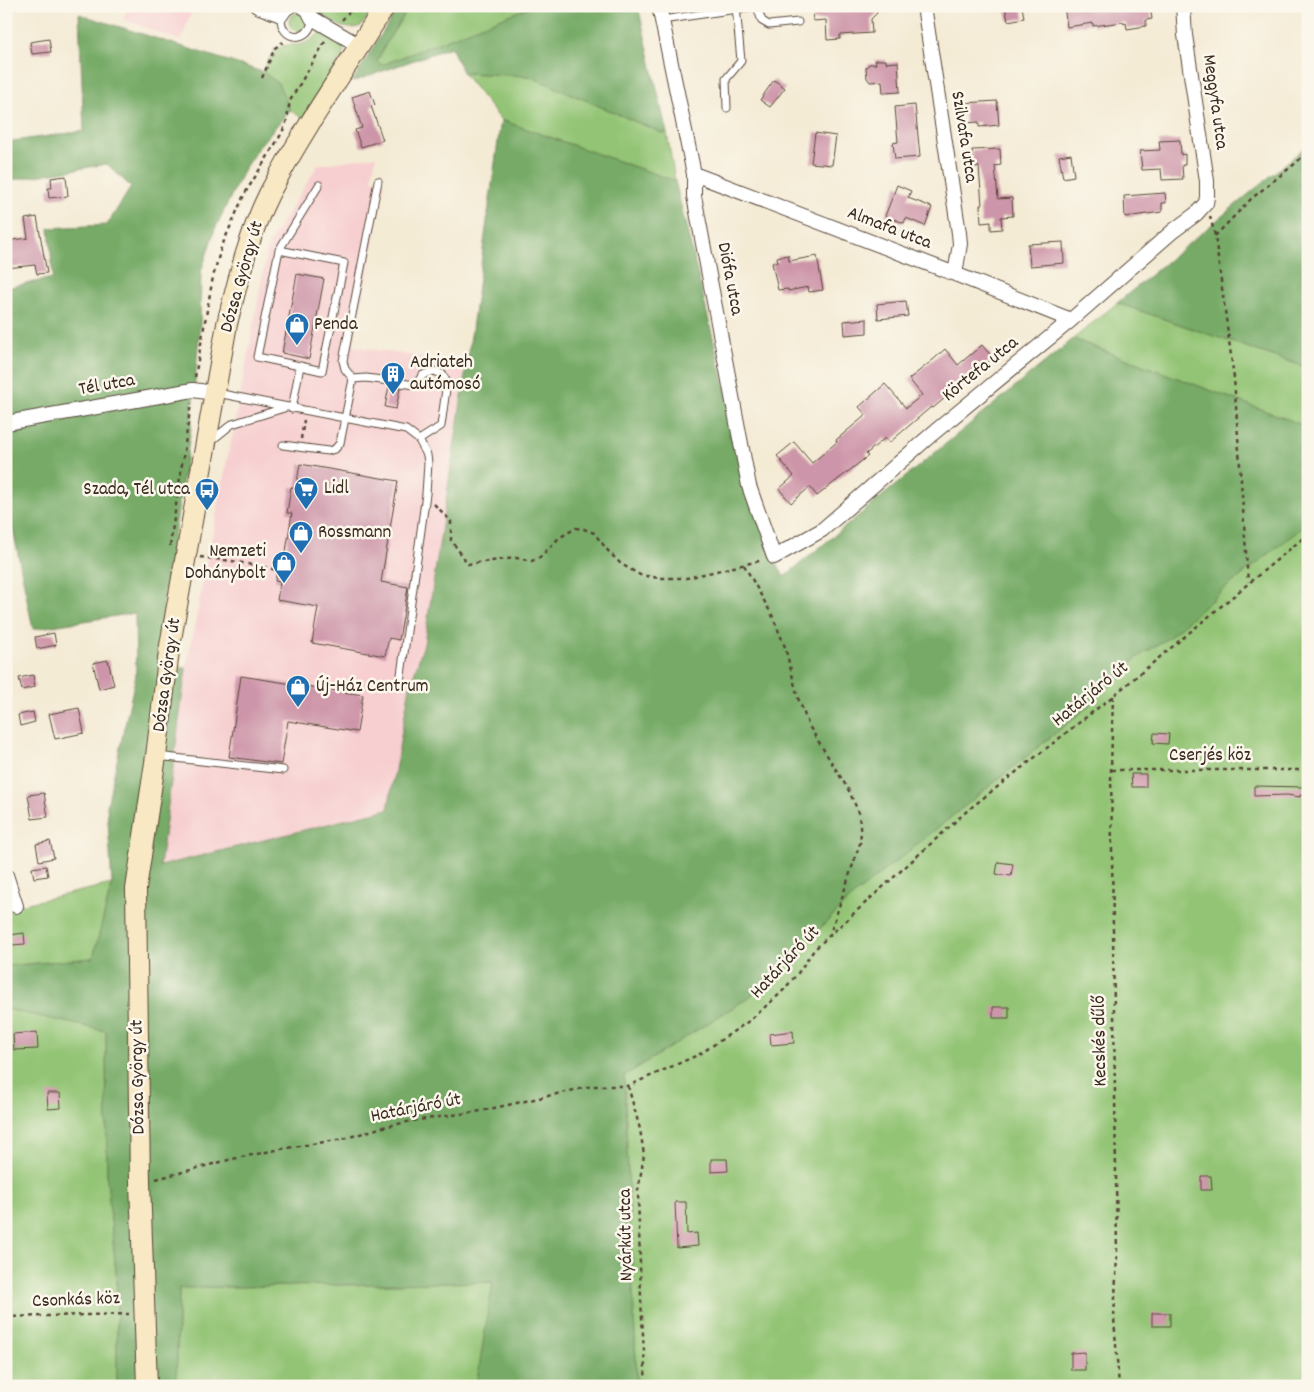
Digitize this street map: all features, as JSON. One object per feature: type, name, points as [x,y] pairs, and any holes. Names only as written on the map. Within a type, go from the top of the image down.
[{"type":"main road","name":"Dózsa György út","points":[[148,1386],[140,1182],[136,889],[156,756],[169,651],[227,324],[253,235],[269,195],[296,146],[385,6]]},
{"type":"street","points":[[257,6],[286,11]]},
{"type":"street","points":[[302,6],[308,10],[312,18],[360,46]]},
{"type":"street","name":"Diófa utca","points":[[659,6],[694,174],[694,196],[750,486],[774,557]]},
{"type":"street","name":"Szilvafa utca","points":[[924,6],[959,234],[960,244],[955,274]]},
{"type":"street","name":"Meggyfa utca","points":[[1183,6],[1185,35],[1207,182],[1206,203]]},
{"type":"street","name":"Almafa utca","points":[[694,174],[1071,320]]},
{"type":"street","name":"Körtefa utca","points":[[774,557],[822,530],[932,434],[1071,320],[1173,231],[1196,214],[1206,203]]},
{"type":"street","name":"Tél utca","points":[[6,423],[193,390],[214,393]]},
{"type":"street","points":[[6,876],[16,906]]},
{"type":"lane","points":[[662,20],[736,7],[757,7],[762,21],[770,25],[798,22]]},
{"type":"lane","points":[[728,108],[726,79],[741,61],[736,7]]},
{"type":"lane","points":[[286,11],[281,23],[284,30],[290,35],[300,36],[306,33],[310,28],[312,18]]},
{"type":"lane","points":[[283,445],[328,451],[335,449],[340,443],[353,380],[345,369],[343,361],[378,181]]},
{"type":"lane","points":[[279,250],[344,264],[322,371],[257,357],[279,250],[318,185]]},
{"type":"lane","points":[[289,408],[300,366]]},
{"type":"lane","points":[[401,383],[415,385],[422,375],[428,372],[438,371],[445,378],[447,387],[441,426],[419,440]]},
{"type":"lane","points":[[353,380],[366,378],[390,381]]},
{"type":"lane","points":[[214,393],[345,419],[399,427],[412,433],[419,440],[427,455],[428,463],[425,502],[400,682]]},
{"type":"lane","points":[[205,447],[232,424],[289,408]]},
{"type":"lane","points":[[156,756],[284,770]]},
{"type":"path","points":[[262,78],[275,48],[290,35]]},
{"type":"path","points":[[1215,236],[1252,198],[1308,151]]},
{"type":"path","points":[[1206,203],[1215,236],[1234,378],[1248,582]]},
{"type":"path","points":[[300,448],[305,411]]},
{"type":"path","points":[[425,502],[434,504],[451,522],[451,540],[468,564],[516,558],[532,561],[540,557],[559,538],[576,528],[594,533],[608,552],[621,564],[640,575],[659,578],[687,578],[774,557]]},
{"type":"path","name":"Határjáró út","points":[[140,1182],[248,1156],[344,1139],[383,1127],[412,1121],[481,1111],[592,1086],[628,1086],[700,1054],[748,1021],[781,993],[814,950],[968,810],[1113,696],[1308,534]]},
{"type":"path","points":[[232,560],[277,570]]},
{"type":"path","points":[[744,564],[772,615],[785,647],[798,698],[810,726],[848,789],[859,813],[860,840],[830,935]]},
{"type":"path","name":"Kecskés dűlő","points":[[1113,696],[1111,770],[1117,1256],[1114,1318],[1119,1386]]},
{"type":"path","name":"Cserjés köz","points":[[1111,770],[1308,770]]},
{"type":"path","name":"Nyárkút utca","points":[[628,1086],[640,1129],[644,1154],[638,1191],[646,1386]]},
{"type":"path","points":[[6,1249],[10,1386]]},
{"type":"path","name":"Csonkás köz","points":[[7,1317],[146,1313]]},
{"type":"shaded area","points":[[128,6],[172,6],[191,13],[181,41],[123,19]]},
{"type":"shaded area","points":[[376,156],[372,179],[385,182],[353,346],[465,364],[424,644],[410,686],[388,809],[160,867],[186,668],[268,245],[318,165]]},
{"type":"green space","points":[[312,6],[376,6],[361,26],[347,28],[335,23]]},
{"type":"green space","points":[[399,6],[410,6],[377,61],[382,65],[534,6],[638,6],[667,133],[662,133],[529,76],[463,73],[451,47],[352,82]]},
{"type":"green space","points":[[410,6],[534,6],[382,65],[376,62]]},
{"type":"green space","points":[[298,13],[304,16],[307,22],[304,28],[298,31],[292,28],[289,22],[292,16]]},
{"type":"green space","points":[[79,14],[263,72],[278,83],[290,110],[260,145],[244,169],[215,229],[201,272],[200,324],[191,428],[163,607],[162,665],[186,668],[160,866],[388,809],[410,686],[424,644],[472,329],[501,120],[675,181],[749,486],[774,557],[784,577],[1073,339],[1308,427],[1308,523],[1224,589],[1168,638],[1138,657],[1083,711],[854,895],[751,996],[624,1076],[637,1386],[476,1386],[493,1282],[179,1288],[176,1386],[117,1386],[117,1283],[107,1178],[106,1031],[6,1009],[6,966],[93,958],[112,884],[107,806],[136,675],[135,613],[33,629],[6,494],[6,288],[53,278],[49,228],[107,225],[131,187],[107,164],[6,181],[6,142],[84,131]]},
{"type":"green space","points":[[322,33],[337,38],[344,48],[344,53],[304,119],[290,110],[278,83],[263,72],[272,54],[279,48],[303,44]]},
{"type":"green space","points":[[463,73],[529,76],[662,133],[667,133],[675,181],[501,120]]},
{"type":"green space","points":[[1308,145],[1308,368],[1117,303]]},
{"type":"green space","points":[[1117,303],[1308,368],[1308,427],[1073,339]]},
{"type":"green space","points":[[1308,523],[1308,1386],[637,1386],[624,1076],[751,996],[854,895],[1083,711],[1138,657],[1168,638],[1224,589]]},
{"type":"green space","points":[[112,884],[93,958],[6,966],[6,908]]},
{"type":"green space","points":[[6,1009],[106,1031],[107,1178],[117,1283],[117,1386],[6,1386]]},
{"type":"green space","points":[[494,1282],[476,1386],[176,1386],[179,1288]]},
{"type":"building","points":[[812,6],[877,6],[877,13],[871,19],[872,33],[840,35],[840,39],[827,40],[826,20],[813,21]]},
{"type":"building","points":[[1005,6],[1022,6],[1024,18],[1008,21]]},
{"type":"building","points":[[1064,6],[1150,6],[1152,19],[1146,20],[1146,26],[1127,29],[1126,23],[1124,24],[1123,22],[1093,26],[1093,23],[1067,27]]},
{"type":"building","points":[[49,39],[51,52],[32,54],[30,42]]},
{"type":"building","points":[[875,60],[886,60],[886,63],[898,62],[900,92],[883,93],[882,81],[870,82],[867,78],[866,68],[869,64],[876,64]]},
{"type":"building","points":[[774,80],[785,88],[770,107],[760,100]]},
{"type":"building","points":[[370,91],[375,105],[371,106],[383,140],[361,147],[355,130],[362,128],[352,97]]},
{"type":"building","points":[[997,101],[999,125],[979,127],[979,122],[965,123],[964,103]]},
{"type":"building","points":[[915,105],[920,157],[895,159],[893,143],[898,142],[895,107]]},
{"type":"building","points":[[815,133],[836,136],[832,165],[811,163]]},
{"type":"building","points":[[1180,140],[1181,155],[1185,154],[1185,165],[1182,165],[1183,179],[1162,180],[1161,169],[1142,170],[1140,151],[1160,150],[1159,141]]},
{"type":"building","points":[[1000,149],[1001,165],[995,166],[998,199],[1012,198],[1013,216],[1001,217],[1002,229],[991,230],[991,222],[981,223],[980,205],[982,205],[979,167],[973,167],[972,150]]},
{"type":"building","points":[[1071,154],[1074,176],[1063,178],[1059,156]]},
{"type":"building","points":[[66,176],[68,196],[49,198],[48,188],[52,188],[51,178]]},
{"type":"building","points":[[897,185],[911,191],[908,198],[932,207],[925,226],[906,218],[904,223],[885,216]]},
{"type":"building","points":[[1165,193],[1166,203],[1162,203],[1162,212],[1125,217],[1124,196]]},
{"type":"building","points":[[37,217],[47,273],[37,274],[35,265],[6,268],[6,241],[28,238],[25,219]]},
{"type":"building","points":[[1063,242],[1064,263],[1030,266],[1028,244]]},
{"type":"building","points":[[788,255],[789,261],[817,256],[823,290],[809,292],[808,287],[788,291],[788,289],[778,290],[772,263],[778,262],[777,257]]},
{"type":"building","points":[[297,274],[324,279],[309,359],[282,353]]},
{"type":"building","points":[[906,301],[908,316],[878,319],[877,304]]},
{"type":"building","points":[[867,319],[867,333],[845,335],[844,321]]},
{"type":"building","points":[[982,345],[993,358],[889,443],[885,438],[866,454],[868,456],[817,496],[810,487],[791,503],[779,489],[794,476],[777,456],[794,442],[812,463],[866,415],[859,407],[885,384],[906,408],[922,395],[909,379],[945,349],[958,365]]},
{"type":"building","name":"Adriateh autómosó","points":[[392,371],[403,373],[402,378],[399,378],[396,382],[396,385],[400,388],[396,409],[385,407],[389,386],[392,386],[395,382],[395,379],[391,376]]},
{"type":"building","points":[[300,464],[398,481],[381,582],[408,587],[399,640],[389,638],[385,656],[312,643],[318,607],[277,600],[280,582],[275,581],[279,557],[285,558],[292,513],[287,513],[291,487],[296,488]]},
{"type":"building","points":[[54,633],[56,645],[37,649],[35,637]]},
{"type":"building","points":[[108,660],[114,685],[99,689],[93,663]]},
{"type":"building","points":[[33,675],[35,687],[22,690],[19,678]]},
{"type":"building","name":"Új-Ház Centrum","points":[[241,676],[363,695],[357,732],[288,721],[281,764],[229,757]]},
{"type":"building","points":[[79,708],[84,733],[55,739],[49,714]]},
{"type":"building","points":[[33,712],[35,722],[20,726],[18,715]]},
{"type":"building","points":[[1154,733],[1169,734],[1168,744],[1153,743]]},
{"type":"building","points":[[1131,774],[1146,774],[1146,787],[1132,787]]},
{"type":"building","points":[[1254,786],[1306,787],[1306,795],[1300,795],[1300,797],[1287,795],[1254,796]]},
{"type":"building","points":[[44,793],[48,817],[32,819],[28,795]]},
{"type":"building","points":[[50,841],[54,858],[39,861],[36,844]]},
{"type":"building","points":[[998,862],[1013,864],[1011,876],[996,874]]},
{"type":"building","points":[[46,866],[48,876],[34,878],[32,868]]},
{"type":"building","points":[[24,933],[25,944],[12,945],[10,935]]},
{"type":"building","points":[[993,1007],[1009,1007],[1009,1018],[993,1018]]},
{"type":"building","points":[[793,1031],[794,1043],[771,1045],[770,1034]]},
{"type":"building","points":[[37,1032],[38,1049],[14,1050],[13,1034]]},
{"type":"building","points":[[47,1093],[60,1093],[61,1108],[48,1109]]},
{"type":"building","points":[[711,1159],[727,1159],[728,1171],[711,1172]]},
{"type":"building","points":[[1201,1176],[1211,1176],[1212,1190],[1201,1190]]},
{"type":"building","points":[[675,1202],[686,1202],[687,1234],[697,1233],[698,1246],[677,1248]]},
{"type":"building","points":[[1152,1313],[1170,1313],[1170,1326],[1152,1326]]},
{"type":"building","points":[[1085,1352],[1085,1370],[1071,1370],[1071,1353]]},
{"type":"place","name":"Penda","points":[[297,346]]},
{"type":"place","name":"Adriateh autómosó","points":[[393,395]]},
{"type":"place","name":"Lidl","points":[[306,510]]},
{"type":"place","name":"Szada, Tél utca","points":[[207,511]]},
{"type":"place","name":"Rossmann","points":[[301,554]]},
{"type":"place","name":"Nemzeti Dohánybolt","points":[[284,584]]},
{"type":"place","name":"Új-Ház Centrum","points":[[298,708]]}]
